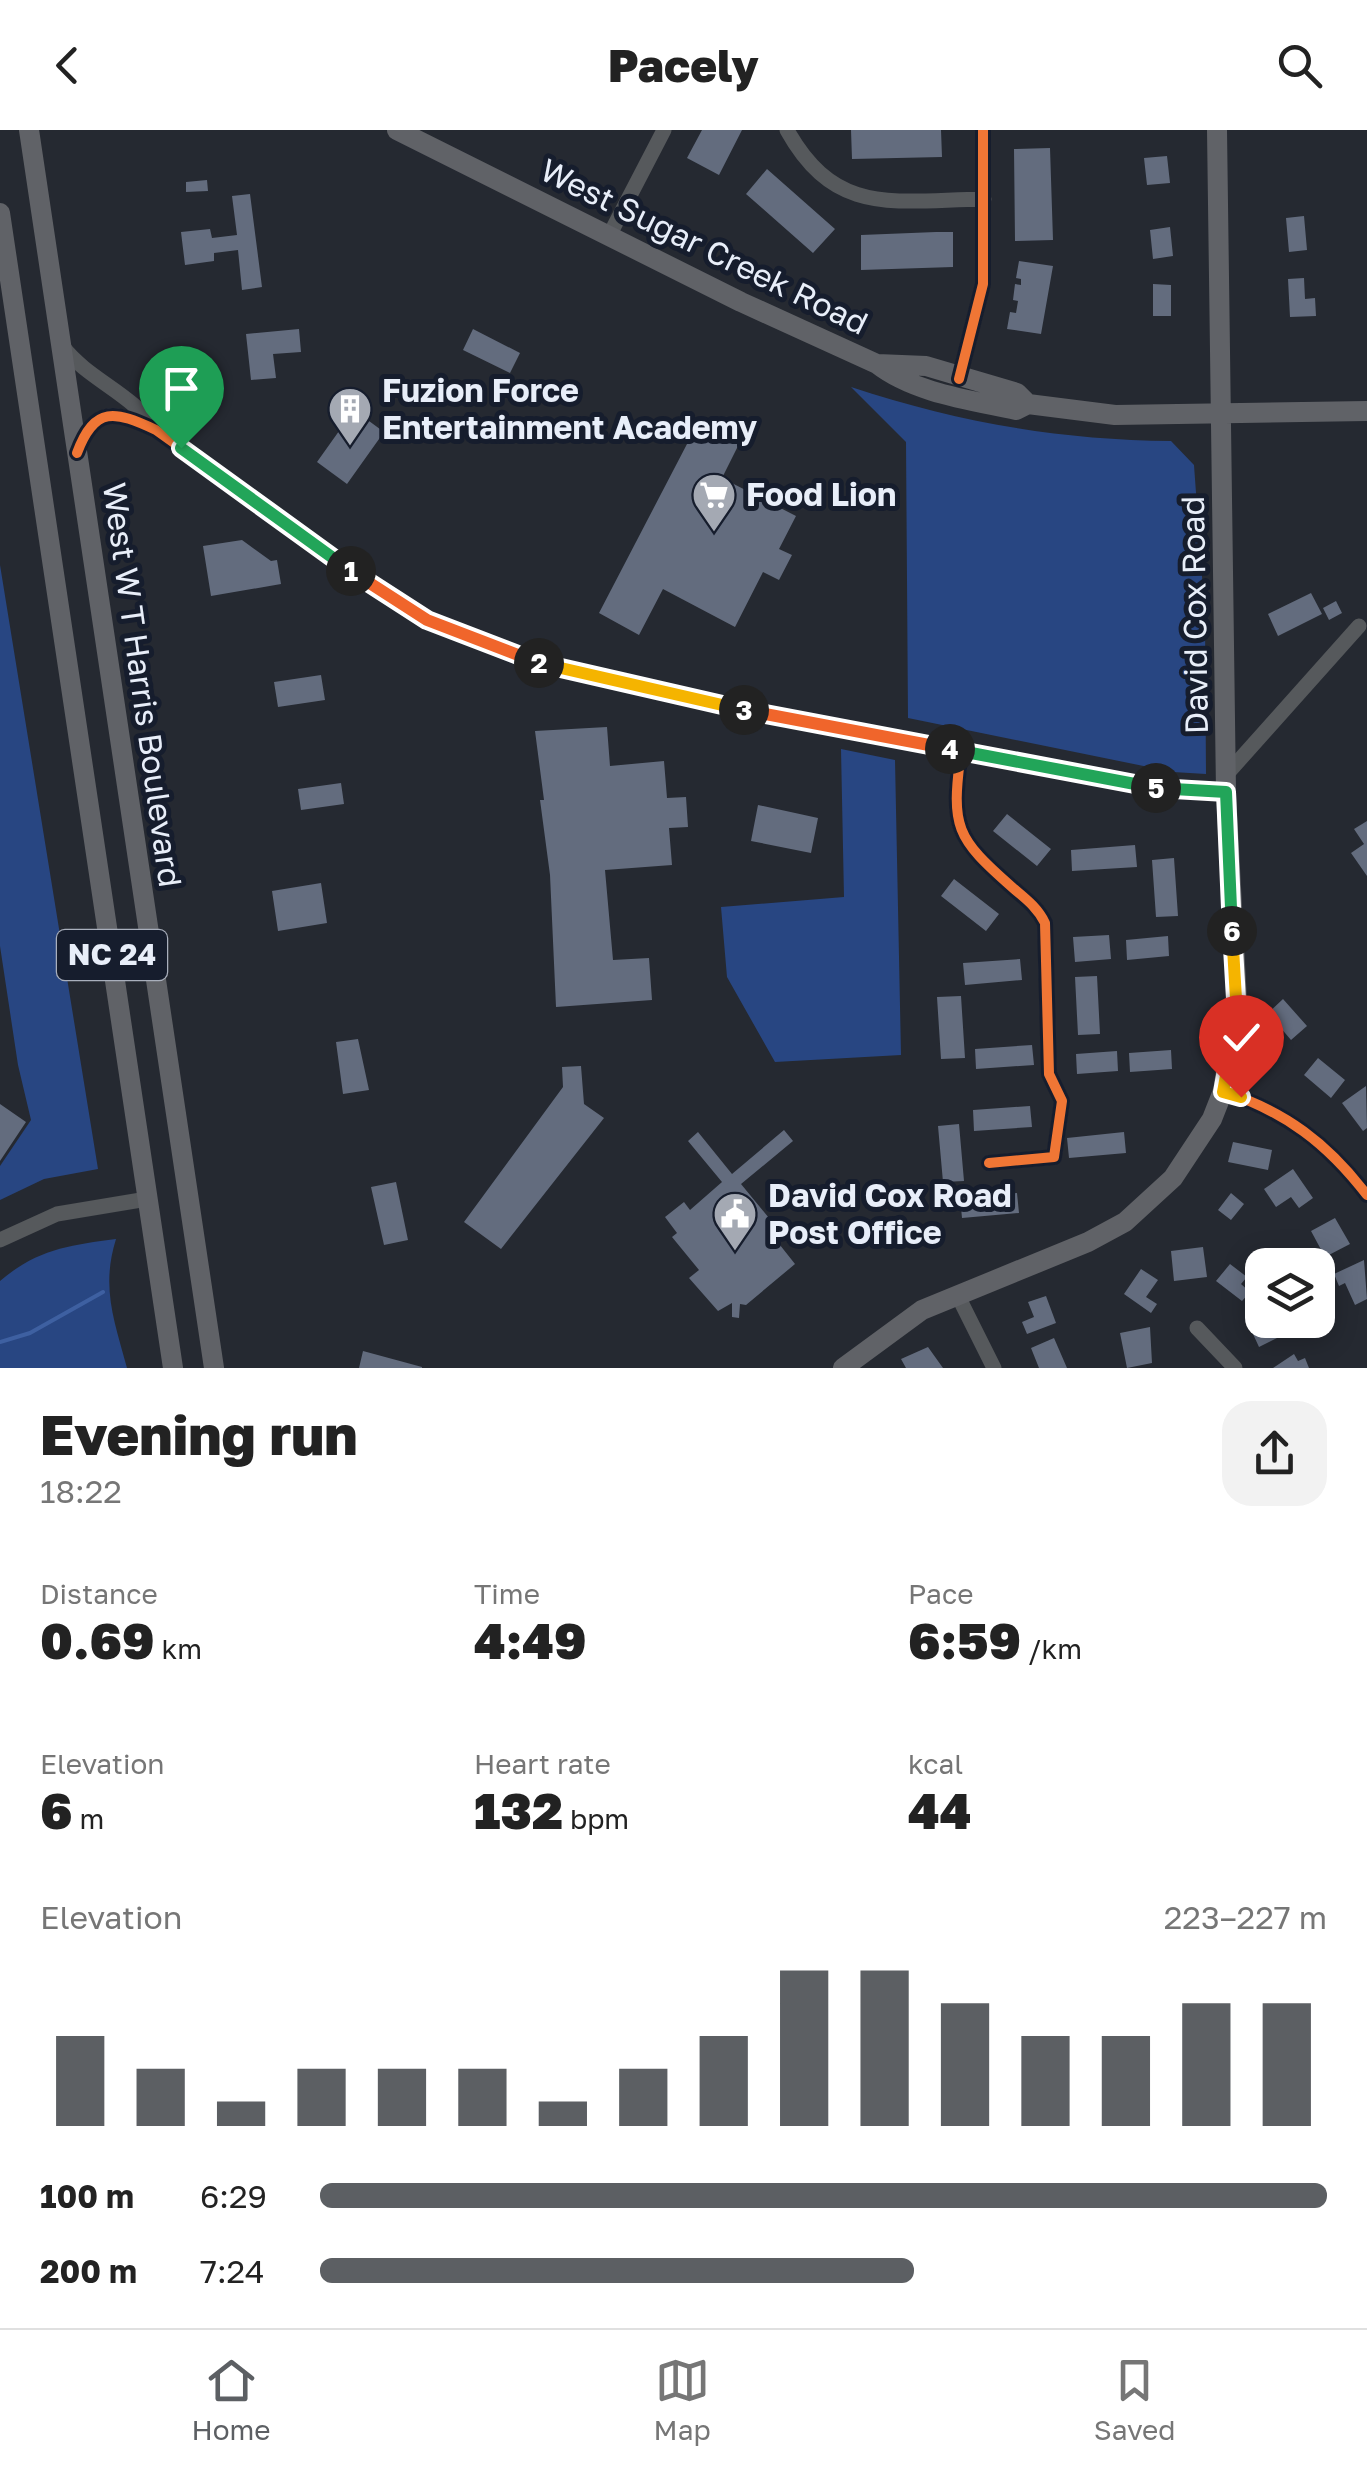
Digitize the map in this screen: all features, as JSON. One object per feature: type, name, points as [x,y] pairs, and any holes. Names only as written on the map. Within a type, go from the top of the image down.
[{"type":"main road","name":"West W T Harris Boulevard","points":[[29,130],[214,1368]]},
{"type":"main road","name":"West Sugar Creek Road","points":[[397,130],[877,364],[895,378],[969,400],[1016,410],[1028,404],[1115,415],[1367,411]]},
{"type":"main road","name":"David Cox Road","points":[[842,1368],[906,1319],[957,1294],[1063,1253],[1125,1222],[1173,1178],[1212,1119],[1223,1092],[1238,1002],[1226,783],[1217,130]]},
{"type":"main road","name":"NC 24","points":[[0,214],[173,1368]]},
{"type":"main road","name":"West Sugar Creek Road","points":[[877,364],[926,366],[1018,393],[1028,404]]},
{"type":"street","points":[[609,236],[664,130]]},
{"type":"street","points":[[788,130],[815,172],[846,192],[889,200],[984,199]]},
{"type":"street","points":[[960,379],[983,284],[983,130]]},
{"type":"street","points":[[60,344],[85,369],[142,408],[156,430]]},
{"type":"street","points":[[76,453],[88,427],[108,416],[120,415],[156,430],[382,592],[427,620],[514,656],[727,707],[1171,791],[1226,783],[1360,626]]},
{"type":"street","points":[[960,751],[956,797],[961,834],[984,862],[1032,904],[1044,923],[1050,1074],[1062,1101],[1054,1158],[989,1163]]},
{"type":"street","points":[[1223,1092],[1270,1109],[1319,1138],[1367,1195]]},
{"type":"street","points":[[0,1240],[57,1214],[147,1198]]},
{"type":"street","points":[[957,1294],[994,1368]]},
{"type":"street","points":[[1198,1328],[1235,1368]]},
{"type":"shaded area","points":[[851,387],[1009,427],[1089,437],[1171,441],[1194,465],[1205,618],[1206,774],[1173,772],[908,718],[906,442]]},
{"type":"shaded area","points":[[0,565],[98,1169],[44,1179],[0,1200],[0,1166],[31,1120],[18,1065],[0,946]]},
{"type":"shaded area","points":[[841,749],[895,760],[901,1055],[775,1062],[727,977],[721,907],[844,897]]},
{"type":"shaded area","points":[[116,1239],[109,1288],[127,1368],[0,1368],[0,1281],[27,1262],[54,1251]]},
{"type":"building","points":[[702,130],[742,130],[719,175],[687,158]]},
{"type":"building","points":[[851,130],[941,130],[942,157],[852,159]]},
{"type":"building","points":[[1050,148],[1053,240],[1015,241],[1014,149]]},
{"type":"building","points":[[1167,156],[1170,183],[1147,185],[1144,158]]},
{"type":"building","points":[[767,169],[835,229],[813,253],[746,194]]},
{"type":"building","points":[[207,180],[208,191],[186,192],[186,182]]},
{"type":"building","points":[[250,194],[262,287],[242,290],[238,250],[214,253],[214,261],[185,265],[181,232],[210,229],[212,238],[237,235],[232,196]]},
{"type":"building","points":[[1304,216],[1307,250],[1289,252],[1286,218]]},
{"type":"building","points":[[1170,227],[1173,256],[1153,259],[1150,230]]},
{"type":"building","points":[[953,232],[953,267],[861,270],[861,235]]},
{"type":"building","points":[[1019,261],[1053,266],[1041,334],[1007,329],[1010,312],[1016,313],[1015,284],[1021,285],[1021,279],[1016,278]]},
{"type":"building","points":[[1304,278],[1305,299],[1315,298],[1316,316],[1290,317],[1288,279]]},
{"type":"building","points":[[1153,284],[1171,285],[1171,316],[1153,316]]},
{"type":"building","points":[[299,329],[301,352],[273,354],[276,378],[251,380],[246,334]]},
{"type":"building","points":[[473,329],[520,353],[510,373],[463,350]]},
{"type":"building","name":"Fuzion Force Entertainment Academy","points":[[354,410],[384,432],[347,484],[317,462]]},
{"type":"building","name":"Food Lion","points":[[699,421],[740,442],[722,478],[796,516],[779,549],[792,555],[779,580],[763,572],[735,627],[663,589],[639,635],[599,613]]},
{"type":"building","points":[[242,540],[271,561],[277,560],[281,584],[211,596],[203,546]]},
{"type":"building","points":[[1311,593],[1322,614],[1278,636],[1268,614]]},
{"type":"building","points":[[1336,601],[1342,613],[1329,620],[1323,608]]},
{"type":"building","points":[[321,675],[325,700],[278,707],[274,682]]},
{"type":"building","points":[[607,727],[610,766],[664,761],[667,798],[686,797],[688,827],[669,828],[672,865],[605,870],[613,960],[649,958],[652,1000],[556,1007],[550,875],[535,731]]},
{"type":"building","points":[[341,783],[344,804],[301,810],[298,789]]},
{"type":"building","points":[[758,805],[818,818],[811,853],[751,841]]},
{"type":"building","points":[[1007,814],[1051,849],[1037,866],[993,831]]},
{"type":"building","points":[[1367,821],[1367,876],[1351,853],[1364,844],[1354,829]]},
{"type":"building","points":[[1135,845],[1137,867],[1072,871],[1071,850]]},
{"type":"building","points":[[1174,858],[1178,916],[1156,917],[1152,860]]},
{"type":"building","points":[[954,879],[999,914],[986,931],[941,896]]},
{"type":"building","points":[[321,883],[327,923],[278,931],[272,891]]},
{"type":"building","points":[[1109,935],[1111,959],[1075,962],[1073,937]]},
{"type":"building","points":[[1168,936],[1169,956],[1127,960],[1126,940]]},
{"type":"building","points":[[1020,959],[1022,980],[965,985],[963,963]]},
{"type":"building","points":[[1097,976],[1100,1034],[1078,1035],[1075,977]]},
{"type":"building","points":[[961,996],[965,1058],[941,1059],[937,997]]},
{"type":"building","points":[[1283,999],[1307,1026],[1291,1040],[1268,1013]]},
{"type":"building","points":[[358,1039],[369,1090],[343,1094],[336,1042]]},
{"type":"building","points":[[1032,1045],[1034,1065],[976,1069],[975,1049]]},
{"type":"building","points":[[1171,1050],[1172,1069],[1130,1072],[1129,1053]]},
{"type":"building","points":[[1117,1051],[1118,1071],[1077,1074],[1076,1054]]},
{"type":"building","points":[[1318,1058],[1345,1080],[1331,1098],[1304,1075]]},
{"type":"building","points":[[581,1066],[584,1104],[604,1118],[501,1249],[464,1222],[563,1087],[562,1067]]},
{"type":"building","points":[[1366,1086],[1367,1128],[1363,1131],[1342,1103]]},
{"type":"building","points":[[0,1104],[26,1122],[0,1161]]},
{"type":"building","points":[[1030,1106],[1032,1127],[974,1131],[973,1110]]},
{"type":"building","points":[[959,1124],[964,1181],[943,1182],[938,1126]]},
{"type":"building","name":"David Cox Road Post Office","points":[[784,1130],[793,1141],[741,1184],[783,1235],[776,1240],[795,1264],[746,1305],[740,1304],[739,1318],[732,1317],[732,1303],[718,1311],[689,1278],[699,1270],[672,1237],[677,1233],[665,1217],[684,1202],[690,1210],[722,1182],[688,1141],[698,1132],[732,1174]]},
{"type":"building","points":[[1124,1132],[1126,1153],[1069,1158],[1067,1138]]},
{"type":"building","points":[[1233,1142],[1272,1150],[1268,1170],[1228,1162]]},
{"type":"building","points":[[1293,1169],[1313,1198],[1299,1208],[1291,1197],[1276,1207],[1264,1189]]},
{"type":"building","points":[[396,1182],[408,1240],[384,1245],[371,1187]]},
{"type":"building","points":[[1017,1193],[1019,1213],[962,1218],[960,1197]]},
{"type":"building","points":[[1231,1193],[1244,1204],[1231,1220],[1218,1210]]},
{"type":"building","points":[[1335,1218],[1350,1244],[1335,1252],[1335,1248],[1320,1248],[1311,1231]]},
{"type":"building","points":[[1203,1247],[1207,1277],[1174,1281],[1171,1251]]},
{"type":"building","points":[[1364,1260],[1367,1299],[1355,1305],[1345,1283],[1339,1286],[1335,1274]]},
{"type":"building","points":[[1230,1264],[1245,1275],[1241,1284],[1245,1298],[1242,1301],[1216,1281]]},
{"type":"building","points":[[1141,1269],[1158,1280],[1146,1297],[1157,1304],[1151,1313],[1124,1294]]},
{"type":"building","points":[[1046,1296],[1056,1323],[1027,1334],[1022,1322],[1034,1317],[1028,1302]]},
{"type":"building","points":[[1150,1327],[1152,1363],[1127,1368],[1120,1333]]},
{"type":"building","points":[[1054,1338],[1067,1368],[1039,1368],[1031,1348]]},
{"type":"building","points":[[1255,1338],[1277,1338],[1259,1347]]},
{"type":"building","points":[[928,1347],[943,1368],[906,1368],[901,1359]]},
{"type":"building","points":[[363,1351],[422,1367],[422,1368],[359,1368]]},
{"type":"building","points":[[1294,1354],[1298,1361],[1305,1358],[1309,1368],[1273,1368]]},
{"type":"waterway","points":[[0,1342],[30,1333],[103,1292]]},
{"type":"cycle path","points":[[959,379],[983,284],[983,130]]},
{"type":"cycle path","points":[[77,453],[91,426],[108,416],[156,430],[382,592],[427,620],[514,656],[727,707],[1171,791],[1226,792]]},
{"type":"cycle path","points":[[961,751],[957,798],[961,829],[979,856],[1031,904],[1045,923],[1049,1074],[1062,1101],[1054,1157],[989,1163]]},
{"type":"cycle path","points":[[1223,1091],[1246,1099],[1304,1131],[1367,1195]]},
{"type":"place","name":"Fuzion Force Entertainment Academy","points":[[350,447]]},
{"type":"place","name":"Food Lion","points":[[714,533]]},
{"type":"place","name":"David Cox Road Post Office","points":[[735,1252]]},
{"type":"route","points":[[181,448],[382,592],[427,620],[514,656],[727,707],[1171,791],[1226,792],[1238,1002],[1223,1092],[1241,1097]]}]
